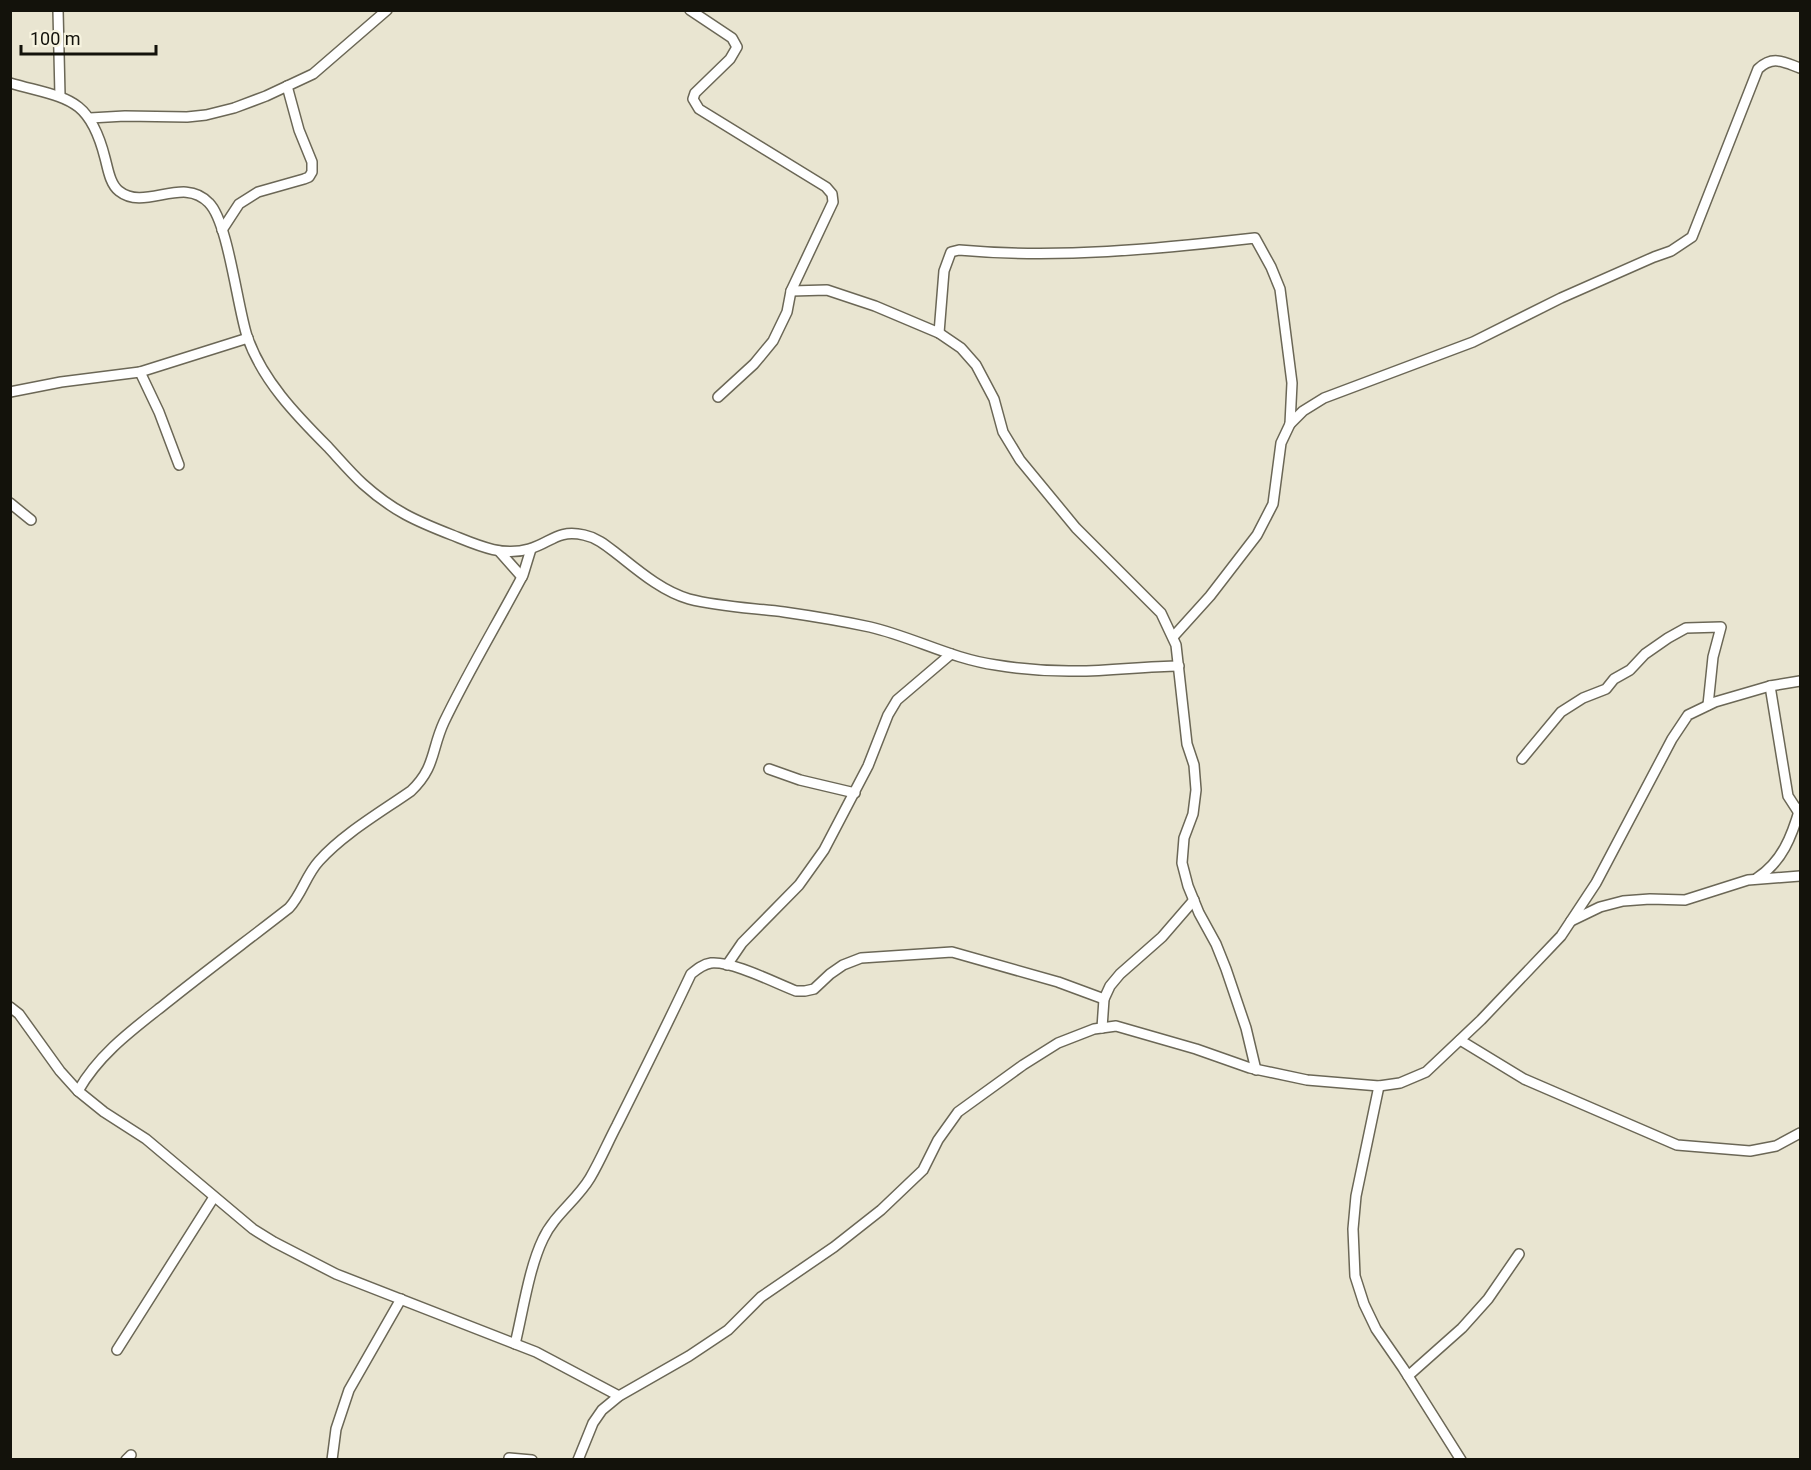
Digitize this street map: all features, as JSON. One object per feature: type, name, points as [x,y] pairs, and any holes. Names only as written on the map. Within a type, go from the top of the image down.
[{"type":"street","points":[[58,10],[60,96]]},
{"type":"street","points":[[90,118],[206,115],[234,108],[312,74],[387,10]]},
{"type":"street","points":[[690,10],[732,38],[737,47],[730,59],[695,93],[693,99],[695,104],[716,120],[826,187],[832,194],[833,202],[791,291],[787,312],[773,340],[754,364],[718,397]]},
{"type":"street","points":[[1173,637],[1210,596],[1257,535],[1273,504],[1281,443],[1290,424],[1303,411],[1324,398],[1473,342],[1561,298],[1671,251],[1685,242],[1692,237],[1758,69],[1767,61],[1778,61],[1800,68]]},
{"type":"street","points":[[10,83],[60,96],[75,104],[90,118],[100,137],[112,182],[120,192],[130,196],[146,197],[185,191],[199,194],[213,206],[222,230],[248,338],[266,375],[292,410],[362,483],[384,502],[421,524],[499,551],[531,549],[549,538],[571,532],[589,536],[604,543],[659,585],[687,598],[872,628],[993,665],[1071,672],[1179,666]]},
{"type":"street","points":[[222,230],[239,204],[248,198],[258,192],[309,177],[312,172],[312,162],[299,130],[287,86]]},
{"type":"street","points":[[939,333],[944,270],[951,252],[959,250],[1070,254],[1162,249],[1255,238],[1271,267],[1280,290],[1292,383],[1290,424]]},
{"type":"street","points":[[791,291],[827,290],[875,306],[939,333],[961,348],[976,365],[994,399],[1003,432],[1020,460],[1076,528],[1161,613],[1173,637],[1179,666],[1187,744],[1194,765],[1196,790],[1193,814],[1184,838],[1182,863],[1194,900],[1226,969],[1246,1028],[1256,1070]]},
{"type":"street","points":[[10,392],[61,382],[140,372],[248,338]]},
{"type":"street","points":[[140,372],[159,412],[179,465]]},
{"type":"street","points":[[10,503],[31,520]]},
{"type":"street","points":[[78,1091],[89,1072],[114,1046],[183,989],[289,908],[297,900],[317,862],[330,850],[411,791],[422,780],[430,768],[443,724],[522,577],[531,549]]},
{"type":"street","points":[[499,551],[522,577]]},
{"type":"street","points":[[1522,759],[1561,712],[1583,698],[1606,689],[1614,679],[1630,670],[1645,654],[1686,628],[1721,627],[1713,657],[1708,705]]},
{"type":"street","points":[[728,965],[742,943],[799,885],[824,850],[855,793],[897,699],[951,654]]},
{"type":"street","points":[[578,1460],[593,1423],[602,1410],[619,1396],[689,1356],[728,1330],[761,1297],[834,1247],[881,1210],[923,1170],[938,1140],[958,1112],[1058,1043],[1094,1029],[1116,1026],[1196,1049],[1256,1070],[1307,1080],[1379,1086],[1400,1083],[1426,1072],[1561,936],[1607,863],[1681,723],[1695,710],[1708,705],[1770,686],[1800,681]]},
{"type":"street","points":[[1756,879],[1767,872],[1788,845],[1800,811],[1788,796],[1770,686]]},
{"type":"street","points":[[769,769],[800,780],[855,793]]},
{"type":"street","points":[[1571,921],[1600,907],[1623,901],[1685,900],[1756,879],[1800,876]]},
{"type":"street","points":[[1102,1028],[1104,999],[1110,986],[1120,974],[1162,937],[1194,900]]},
{"type":"street","points":[[514,1344],[532,1271],[544,1237],[551,1224],[579,1196],[591,1176],[644,1075],[691,974],[699,967],[708,963],[728,965],[796,990],[805,991],[814,989],[843,965],[861,958],[952,952],[1058,982],[1104,999]]},
{"type":"street","points":[[10,1007],[19,1014],[60,1071],[78,1091],[104,1112],[146,1139],[253,1229],[336,1274],[536,1352],[619,1396]]},
{"type":"street","points":[[1460,1040],[1524,1079],[1677,1145],[1750,1151],[1776,1146],[1800,1134]]},
{"type":"street","points":[[1379,1086],[1356,1196],[1353,1229],[1355,1275],[1364,1304],[1376,1329],[1461,1460]]},
{"type":"street","points":[[117,1350],[214,1197]]},
{"type":"street","points":[[1408,1376],[1462,1328],[1488,1299],[1519,1254]]},
{"type":"street","points":[[332,1460],[336,1429],[349,1390],[401,1299]]},
{"type":"street","points":[[509,1458],[532,1460]]}]
